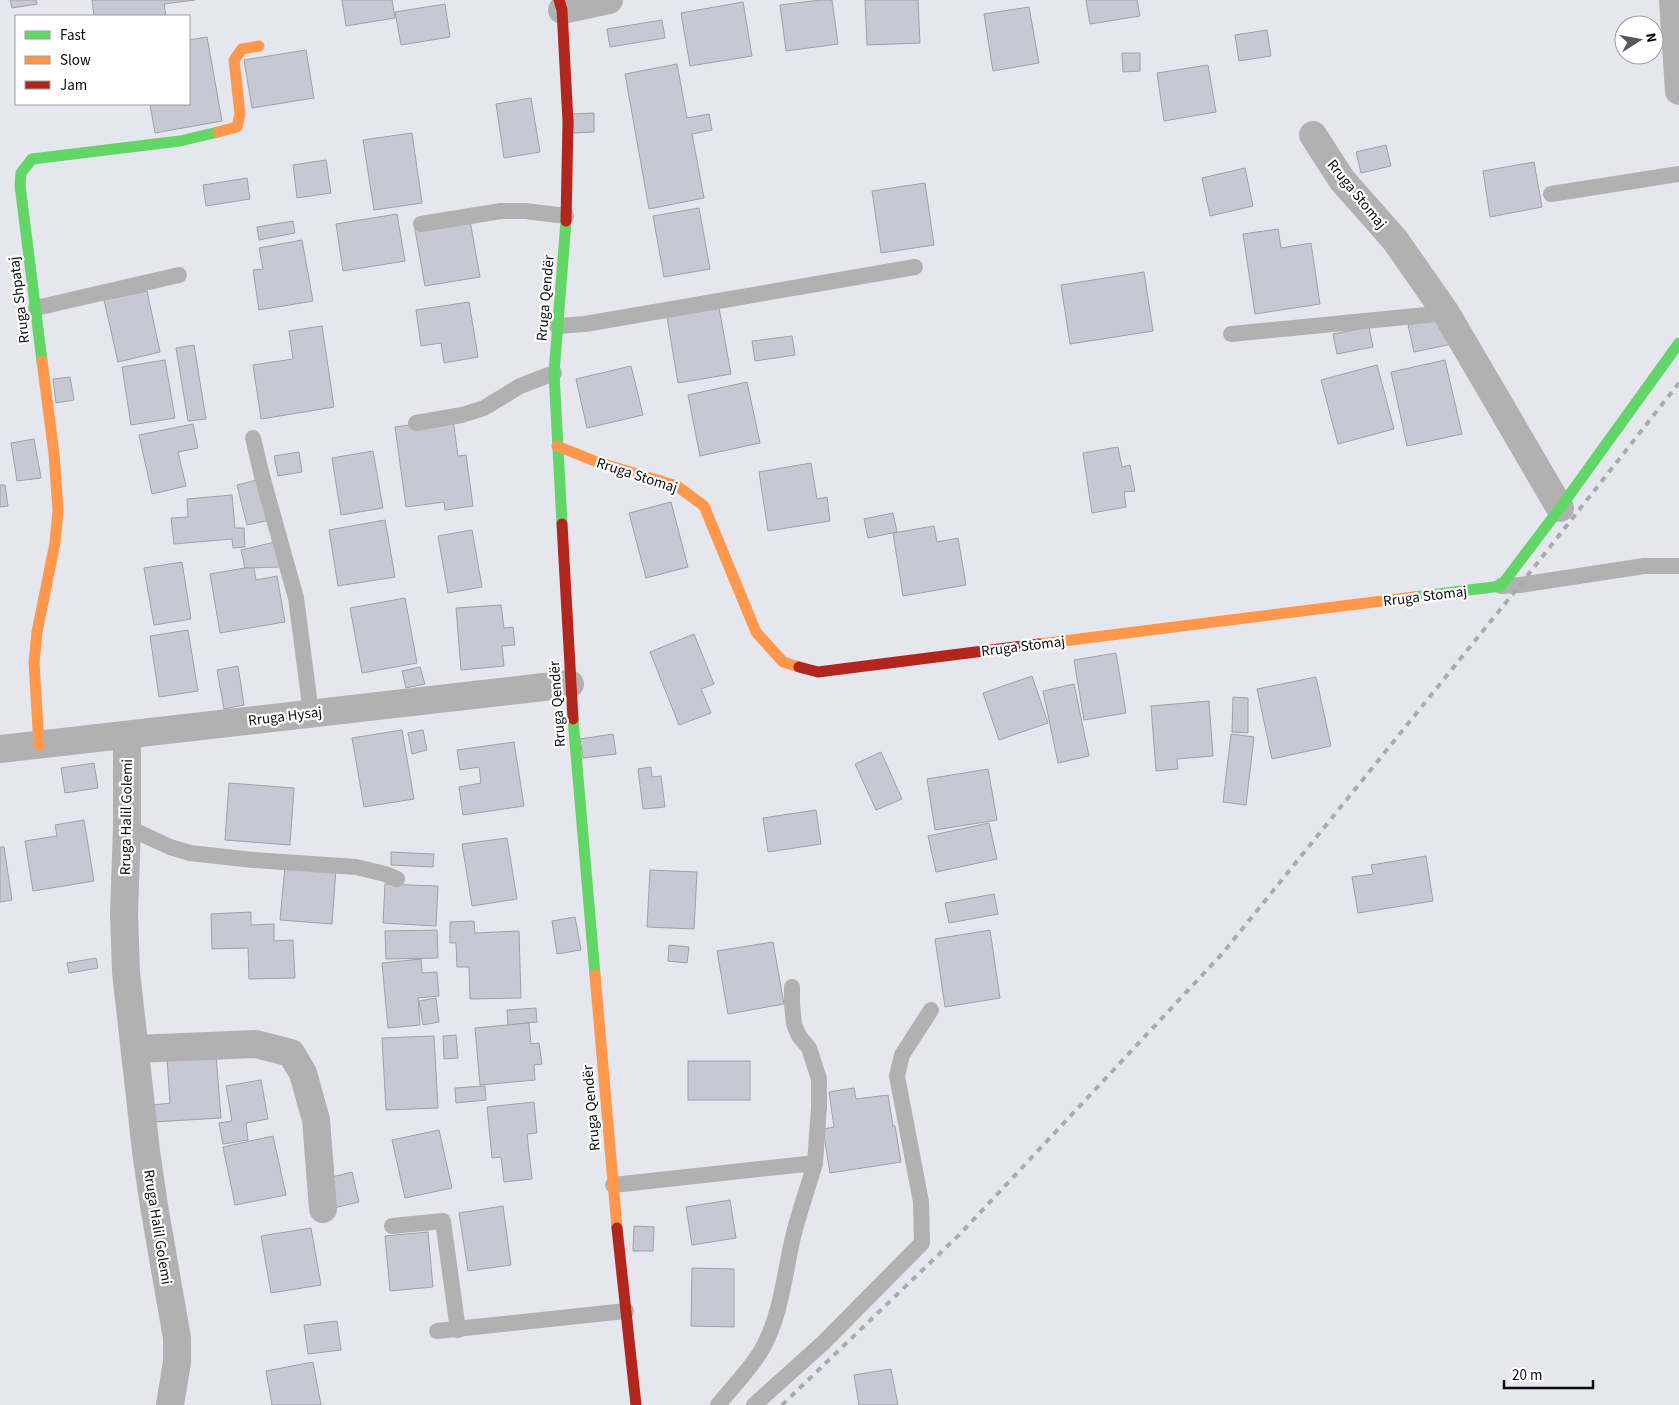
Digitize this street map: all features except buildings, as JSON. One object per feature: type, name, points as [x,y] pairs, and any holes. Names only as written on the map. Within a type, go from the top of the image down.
[{"type":"street","points":[[560,5],[610,0]]},
{"type":"street","points":[[1673,0],[1679,74]]},
{"type":"street","name":"Rruga Qendër","points":[[560,5],[568,122],[566,216],[554,373],[557,446],[570,684],[613,1185],[636,1405]]},
{"type":"street","name":"Rruga Shpataj","points":[[39,745],[34,662],[37,632],[51,568],[58,510],[54,454],[20,185],[21,173],[32,159],[180,141],[237,127],[240,114],[234,60],[242,49],[259,46]]},
{"type":"street","name":"Rruga Stomaj","points":[[1314,135],[1342,180],[1394,240],[1446,313],[1560,508]]},
{"type":"street","points":[[1501,586],[1560,508],[1679,343]]},
{"type":"street","name":"Rruga Stomaj","points":[[557,446],[597,462],[677,486],[704,506],[756,632],[783,662],[818,672],[1501,586]]},
{"type":"street","name":"Rruga Hysaj","points":[[0,749],[570,684]]},
{"type":"street","name":"Rruga Halil Golemi","points":[[127,735],[124,942],[154,1206],[177,1338],[177,1362],[170,1405]]},
{"type":"street","points":[[135,1049],[256,1044],[290,1052],[303,1073],[316,1120],[324,1209]]},
{"type":"lane","points":[[1551,194],[1679,174]]},
{"type":"lane","points":[[421,224],[502,211],[525,211],[566,216]]},
{"type":"lane","points":[[557,326],[585,324],[916,267]]},
{"type":"lane","points":[[36,308],[179,275]]},
{"type":"lane","points":[[1231,334],[1446,313]]},
{"type":"lane","points":[[416,423],[462,415],[484,408],[520,386],[554,373]]},
{"type":"lane","points":[[254,438],[262,476],[296,598],[311,714]]},
{"type":"lane","points":[[1501,586],[1520,585],[1644,566],[1679,566]]},
{"type":"lane","points":[[127,827],[170,847],[190,853],[253,860],[356,867],[397,879]]},
{"type":"lane","points":[[718,1405],[750,1368],[762,1349],[780,1303],[794,1237],[815,1163],[820,1079],[810,1048],[799,1036],[794,1024],[792,987]]},
{"type":"lane","points":[[754,1405],[823,1343],[922,1243],[921,1202],[897,1076],[902,1055],[931,1010]]},
{"type":"lane","points":[[613,1185],[815,1163]]},
{"type":"lane","points":[[392,1226],[442,1221],[458,1330]]},
{"type":"lane","points":[[437,1331],[626,1311]]},
{"type":"railway","points":[[782,1405],[960,1234],[1222,954],[1520,585],[1679,383]]},
{"type":"traffic: fast","points":[[42,361],[20,185],[21,173],[32,159],[180,141],[218,132]]},
{"type":"traffic: fast","points":[[562,524],[554,373],[566,221]]},
{"type":"traffic: fast","points":[[1414,597],[1501,586],[1560,508],[1679,343]]},
{"type":"traffic: fast","points":[[573,719],[595,975]]},
{"type":"traffic: slow","points":[[218,132],[237,127],[240,114],[234,60],[242,49],[259,46]]},
{"type":"traffic: slow","points":[[39,745],[34,662],[37,632],[55,543],[58,510],[54,454],[42,361]]},
{"type":"traffic: slow","points":[[557,446],[597,462],[677,486],[704,506],[756,632],[783,662],[799,667]]},
{"type":"traffic: slow","points":[[1039,644],[1414,597]]},
{"type":"traffic: slow","points":[[595,975],[617,1228]]},
{"type":"traffic: jam","points":[[559,0],[562,10],[568,122],[566,221]]},
{"type":"traffic: jam","points":[[562,524],[573,719]]},
{"type":"traffic: jam","points":[[799,667],[818,672],[1039,644]]},
{"type":"traffic: jam","points":[[617,1228],[636,1405]]}]
